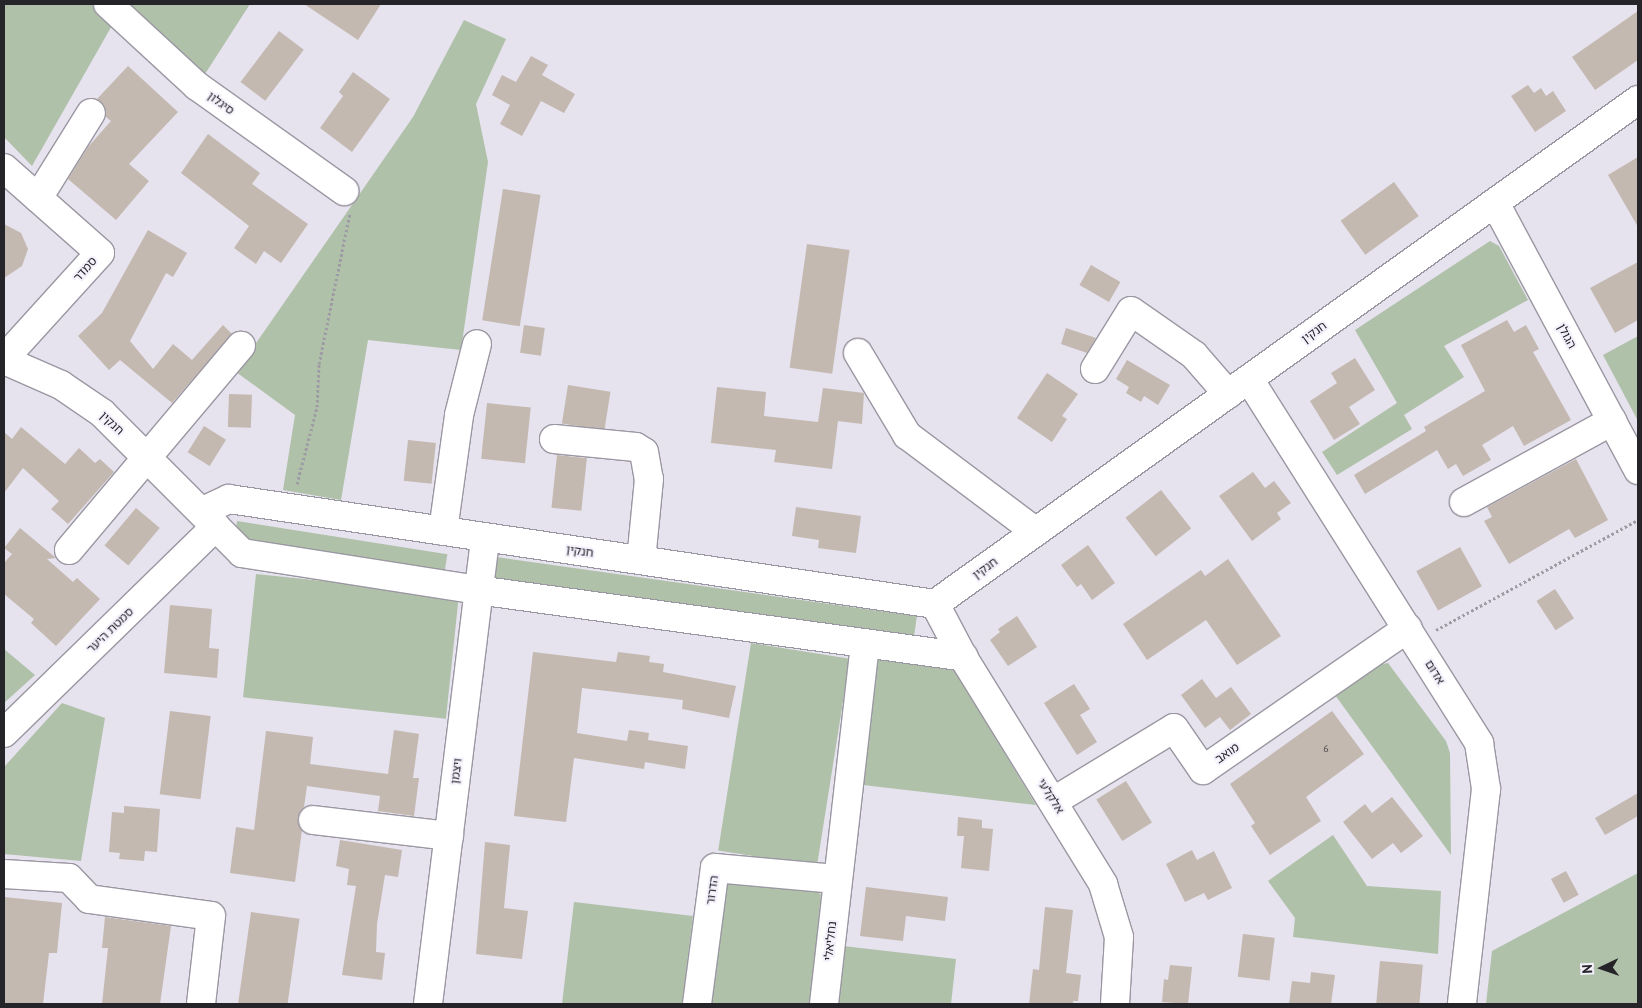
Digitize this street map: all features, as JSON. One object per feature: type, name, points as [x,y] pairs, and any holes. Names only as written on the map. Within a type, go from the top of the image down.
[{"type":"street","name":"סיגלון","points":[[108,4],[197,86],[344,191]]},
{"type":"street","name":"חנקין","points":[[209,518],[229,499],[935,604],[1638,100]]},
{"type":"street","points":[[38,198],[91,113]]},
{"type":"street","name":"סמדר","points":[[4,168],[100,252],[7,367]]},
{"type":"street","name":"הגולן","points":[[1495,202],[1638,470]]},
{"type":"street","name":"אדום","points":[[1095,369],[1131,311],[1239,386],[1412,635],[1474,732],[1485,767],[1486,789],[1462,1004]]},
{"type":"street","points":[[442,531],[459,416],[477,344]]},
{"type":"street","points":[[69,550],[241,346]]},
{"type":"street","points":[[858,353],[907,435],[1036,532]]},
{"type":"street","name":"חנקין","points":[[7,367],[61,385],[102,413],[242,553],[477,590],[963,657]]},
{"type":"street","points":[[1464,502],[1612,421]]},
{"type":"street","points":[[554,439],[636,447],[644,452],[649,478],[641,560]]},
{"type":"street","name":"סמטת היער","points":[[4,733],[209,518]]},
{"type":"street","name":"ויצמן","points":[[428,1004],[477,590],[485,537]]},
{"type":"street","name":"אלקלעי","points":[[935,604],[963,657],[1097,872],[1112,906],[1119,947],[1115,1004]]},
{"type":"street","name":"מואב","points":[[1054,801],[1174,728],[1203,770],[1412,635]]},
{"type":"street","name":"נחליאלי","points":[[824,1004],[836,879],[865,644]]},
{"type":"street","points":[[313,820],[449,836]]},
{"type":"street","name":"הדרור","points":[[696,1004],[714,868],[836,879]]},
{"type":"street","points":[[4,874],[69,878],[89,898],[211,916],[201,1004]]},
{"type":"path","points":[[290,509],[317,407],[319,364],[350,214],[344,191]]},
{"type":"path","points":[[1412,635],[1638,520]]},
{"type":"green space","points":[[4,4],[250,4],[205,74],[122,8],[32,166],[4,137]]},
{"type":"green space","points":[[464,20],[506,39],[476,104],[488,162],[461,350],[368,340],[341,500],[283,490],[295,415],[236,372],[413,117]]},
{"type":"green space","points":[[1490,241],[1499,246],[1528,300],[1444,346],[1464,377],[1404,415],[1412,429],[1337,475],[1322,452],[1397,403],[1355,330]]},
{"type":"green space","points":[[1638,336],[1638,421],[1603,355]]},
{"type":"green space","points":[[237,521],[447,554],[443,579],[233,546]]},
{"type":"green space","points":[[496,557],[917,616],[913,642],[492,583]]},
{"type":"green space","points":[[256,574],[459,595],[446,719],[243,697]]},
{"type":"green space","points":[[751,643],[850,659],[817,866],[718,850]]},
{"type":"green space","points":[[4,649],[35,675],[4,703]]},
{"type":"green space","points":[[873,652],[951,665],[1036,805],[863,785]]},
{"type":"green space","points":[[1388,663],[1446,741],[1450,753],[1451,855],[1335,695],[1377,665]]},
{"type":"green space","points":[[62,703],[105,718],[81,861],[4,854],[4,767]]},
{"type":"green space","points":[[1333,835],[1367,886],[1441,891],[1438,954],[1293,937],[1295,918],[1268,881]]},
{"type":"green space","points":[[1638,873],[1638,1004],[1486,1004],[1492,951]]},
{"type":"green space","points":[[736,883],[817,891],[821,895],[810,1004],[709,1004],[724,886]]},
{"type":"green space","points":[[574,902],[693,916],[682,1004],[562,1004]]},
{"type":"green space","points":[[843,946],[956,959],[951,1004],[837,1004]]},
{"type":"building","points":[[304,4],[381,4],[358,40]]},
{"type":"building","points":[[1638,11],[1638,60],[1595,90],[1572,57]]},
{"type":"building","points":[[279,31],[304,50],[265,101],[240,82]]},
{"type":"building","points":[[531,56],[548,65],[542,75],[575,94],[564,113],[541,101],[522,136],[500,124],[510,105],[492,95],[502,75],[516,82]]},
{"type":"building","points":[[128,66],[178,112],[129,164],[149,181],[116,220],[68,179],[88,147],[111,121],[106,117],[104,105],[97,99]]},
{"type":"building","points":[[353,72],[390,99],[352,152],[320,128],[343,96],[339,92]]},
{"type":"building","points":[[1528,85],[1534,93],[1541,88],[1546,96],[1553,91],[1566,111],[1535,132],[1511,96]]},
{"type":"building","points":[[208,134],[260,173],[252,184],[308,224],[281,263],[264,251],[256,264],[234,248],[249,226],[181,173]]},
{"type":"building","points":[[1638,157],[1638,227],[1608,175]]},
{"type":"building","points":[[1394,182],[1419,216],[1365,255],[1341,221]]},
{"type":"building","points":[[503,189],[541,195],[520,326],[482,320]]},
{"type":"building","points":[[4,224],[21,233],[28,249],[22,266],[4,278]]},
{"type":"building","points":[[148,230],[187,253],[173,277],[166,273],[130,341],[153,369],[173,344],[192,360],[223,325],[232,334],[172,403],[120,360],[109,370],[78,336],[102,313]]},
{"type":"building","points":[[807,244],[850,250],[832,374],[790,368]]},
{"type":"building","points":[[1638,262],[1638,320],[1615,333],[1590,288]]},
{"type":"building","points":[[1091,265],[1120,282],[1109,302],[1080,285]]},
{"type":"building","points":[[1507,320],[1514,332],[1526,325],[1539,349],[1533,352],[1571,420],[1524,446],[1513,426],[1482,445],[1491,460],[1463,476],[1456,464],[1448,469],[1437,450],[1365,494],[1354,475],[1426,431],[1424,427],[1485,391],[1461,345]]},
{"type":"building","points":[[524,325],[545,328],[541,356],[520,353]]},
{"type":"building","points":[[1066,328],[1096,338],[1087,353],[1061,344]]},
{"type":"building","points":[[1355,358],[1375,390],[1349,407],[1360,424],[1334,440],[1310,401],[1337,383],[1331,373]]},
{"type":"building","points":[[1127,360],[1170,385],[1158,405],[1144,396],[1141,402],[1126,393],[1129,387],[1116,379]]},
{"type":"building","points":[[1047,373],[1078,394],[1062,416],[1067,419],[1052,442],[1017,418]]},
{"type":"building","points":[[568,385],[610,392],[604,430],[562,424]]},
{"type":"building","points":[[717,387],[766,392],[764,416],[818,422],[823,388],[864,393],[862,424],[838,421],[832,469],[774,462],[776,450],[711,443]]},
{"type":"building","points":[[229,394],[252,395],[251,428],[228,427]]},
{"type":"building","points":[[487,403],[531,408],[525,463],[481,459]]},
{"type":"building","points":[[204,426],[226,440],[210,466],[188,452]]},
{"type":"building","points":[[21,427],[65,464],[79,448],[95,463],[100,459],[114,472],[68,524],[51,509],[59,501],[23,468],[4,493],[4,432],[12,439]]},
{"type":"building","points":[[408,440],[436,443],[432,484],[404,481]]},
{"type":"building","points":[[557,455],[587,458],[581,511],[551,508]]},
{"type":"building","points":[[1576,459],[1608,520],[1575,538],[1569,529],[1509,564],[1484,521],[1492,517],[1487,507]]},
{"type":"building","points":[[1253,472],[1265,488],[1274,481],[1291,503],[1277,513],[1281,519],[1252,541],[1219,496]]},
{"type":"building","points":[[1161,490],[1191,529],[1156,556],[1126,518]]},
{"type":"building","points":[[796,507],[861,516],[856,553],[818,548],[819,540],[792,536]]},
{"type":"building","points":[[136,508],[160,528],[128,565],[105,546]]},
{"type":"building","points":[[20,528],[56,558],[47,559],[73,582],[77,578],[100,599],[56,646],[31,623],[34,619],[4,594],[4,563],[12,554],[4,548]]},
{"type":"building","points":[[1088,545],[1115,583],[1092,600],[1081,584],[1077,587],[1061,565]]},
{"type":"building","points":[[1460,547],[1482,586],[1438,611],[1416,571]]},
{"type":"building","points":[[1228,559],[1281,636],[1237,665],[1206,620],[1147,660],[1123,624],[1201,570],[1205,576]]},
{"type":"building","points":[[1555,589],[1574,618],[1556,630],[1537,601]]},
{"type":"building","points":[[170,605],[212,609],[209,648],[219,649],[217,678],[164,673]]},
{"type":"building","points":[[1017,616],[1037,647],[1008,666],[990,640],[1000,632],[998,629]]},
{"type":"building","points":[[533,652],[616,662],[618,652],[650,656],[649,662],[664,664],[663,672],[736,686],[729,718],[682,709],[683,700],[582,688],[577,733],[627,741],[629,730],[649,733],[648,740],[688,746],[685,769],[645,762],[644,769],[574,758],[566,822],[514,816]]},
{"type":"building","points":[[1202,679],[1216,698],[1231,687],[1251,714],[1230,730],[1220,717],[1205,728],[1181,695]]},
{"type":"building","points":[[1074,684],[1090,709],[1080,715],[1097,742],[1077,755],[1044,703]]},
{"type":"building","points":[[170,711],[211,716],[200,799],[160,794]]},
{"type":"building","points":[[1332,711],[1364,754],[1306,797],[1321,821],[1270,855],[1251,826],[1255,823],[1230,784]]},
{"type":"building","points":[[394,730],[419,734],[413,778],[419,778],[414,816],[378,811],[380,796],[307,786],[304,807],[298,818],[302,830],[295,882],[230,873],[236,827],[254,830],[266,731],[313,737],[310,764],[388,774]]},
{"type":"building","points":[[1126,781],[1152,823],[1122,841],[1096,800]]},
{"type":"building","points":[[1638,793],[1638,816],[1605,835],[1595,818]]},
{"type":"building","points":[[1392,797],[1423,836],[1401,853],[1393,843],[1372,859],[1343,822],[1365,804],[1372,813]]},
{"type":"building","points":[[124,806],[160,809],[157,852],[145,851],[144,861],[119,859],[120,853],[109,852],[112,812],[124,813]]},
{"type":"building","points":[[958,817],[982,820],[982,828],[993,829],[989,871],[961,868],[964,836],[957,836]]},
{"type":"building","points":[[340,840],[402,850],[398,877],[385,875],[377,924],[376,952],[385,953],[382,980],[342,975],[356,886],[347,885],[349,869],[336,866]]},
{"type":"building","points":[[485,842],[510,845],[504,908],[528,911],[522,959],[476,954]]},
{"type":"building","points":[[1192,850],[1197,860],[1214,851],[1232,888],[1208,900],[1204,893],[1185,902],[1166,864]]},
{"type":"building","points":[[1566,871],[1579,895],[1564,903],[1551,879]]},
{"type":"building","points":[[866,887],[948,897],[945,921],[906,916],[903,941],[860,936]]},
{"type":"building","points":[[4,897],[62,903],[57,953],[49,953],[43,1004],[4,1004]]},
{"type":"building","points":[[1045,907],[1073,910],[1066,973],[1081,975],[1078,1001],[1073,1001],[1073,1004],[1029,1004],[1033,969],[1039,970]]},
{"type":"building","points":[[251,912],[300,919],[288,1004],[238,1004]]},
{"type":"building","points":[[105,917],[171,926],[160,1004],[102,1004],[108,948],[102,948]]},
{"type":"building","points":[[1243,934],[1275,938],[1270,981],[1238,977]]},
{"type":"building","points":[[1380,961],[1423,965],[1419,1004],[1376,1004]]},
{"type":"building","points":[[1170,965],[1192,967],[1188,1004],[1162,1002],[1164,979],[1168,980]]},
{"type":"building","points":[[1311,972],[1335,975],[1331,1004],[1289,1004],[1292,981],[1310,983]]}]
